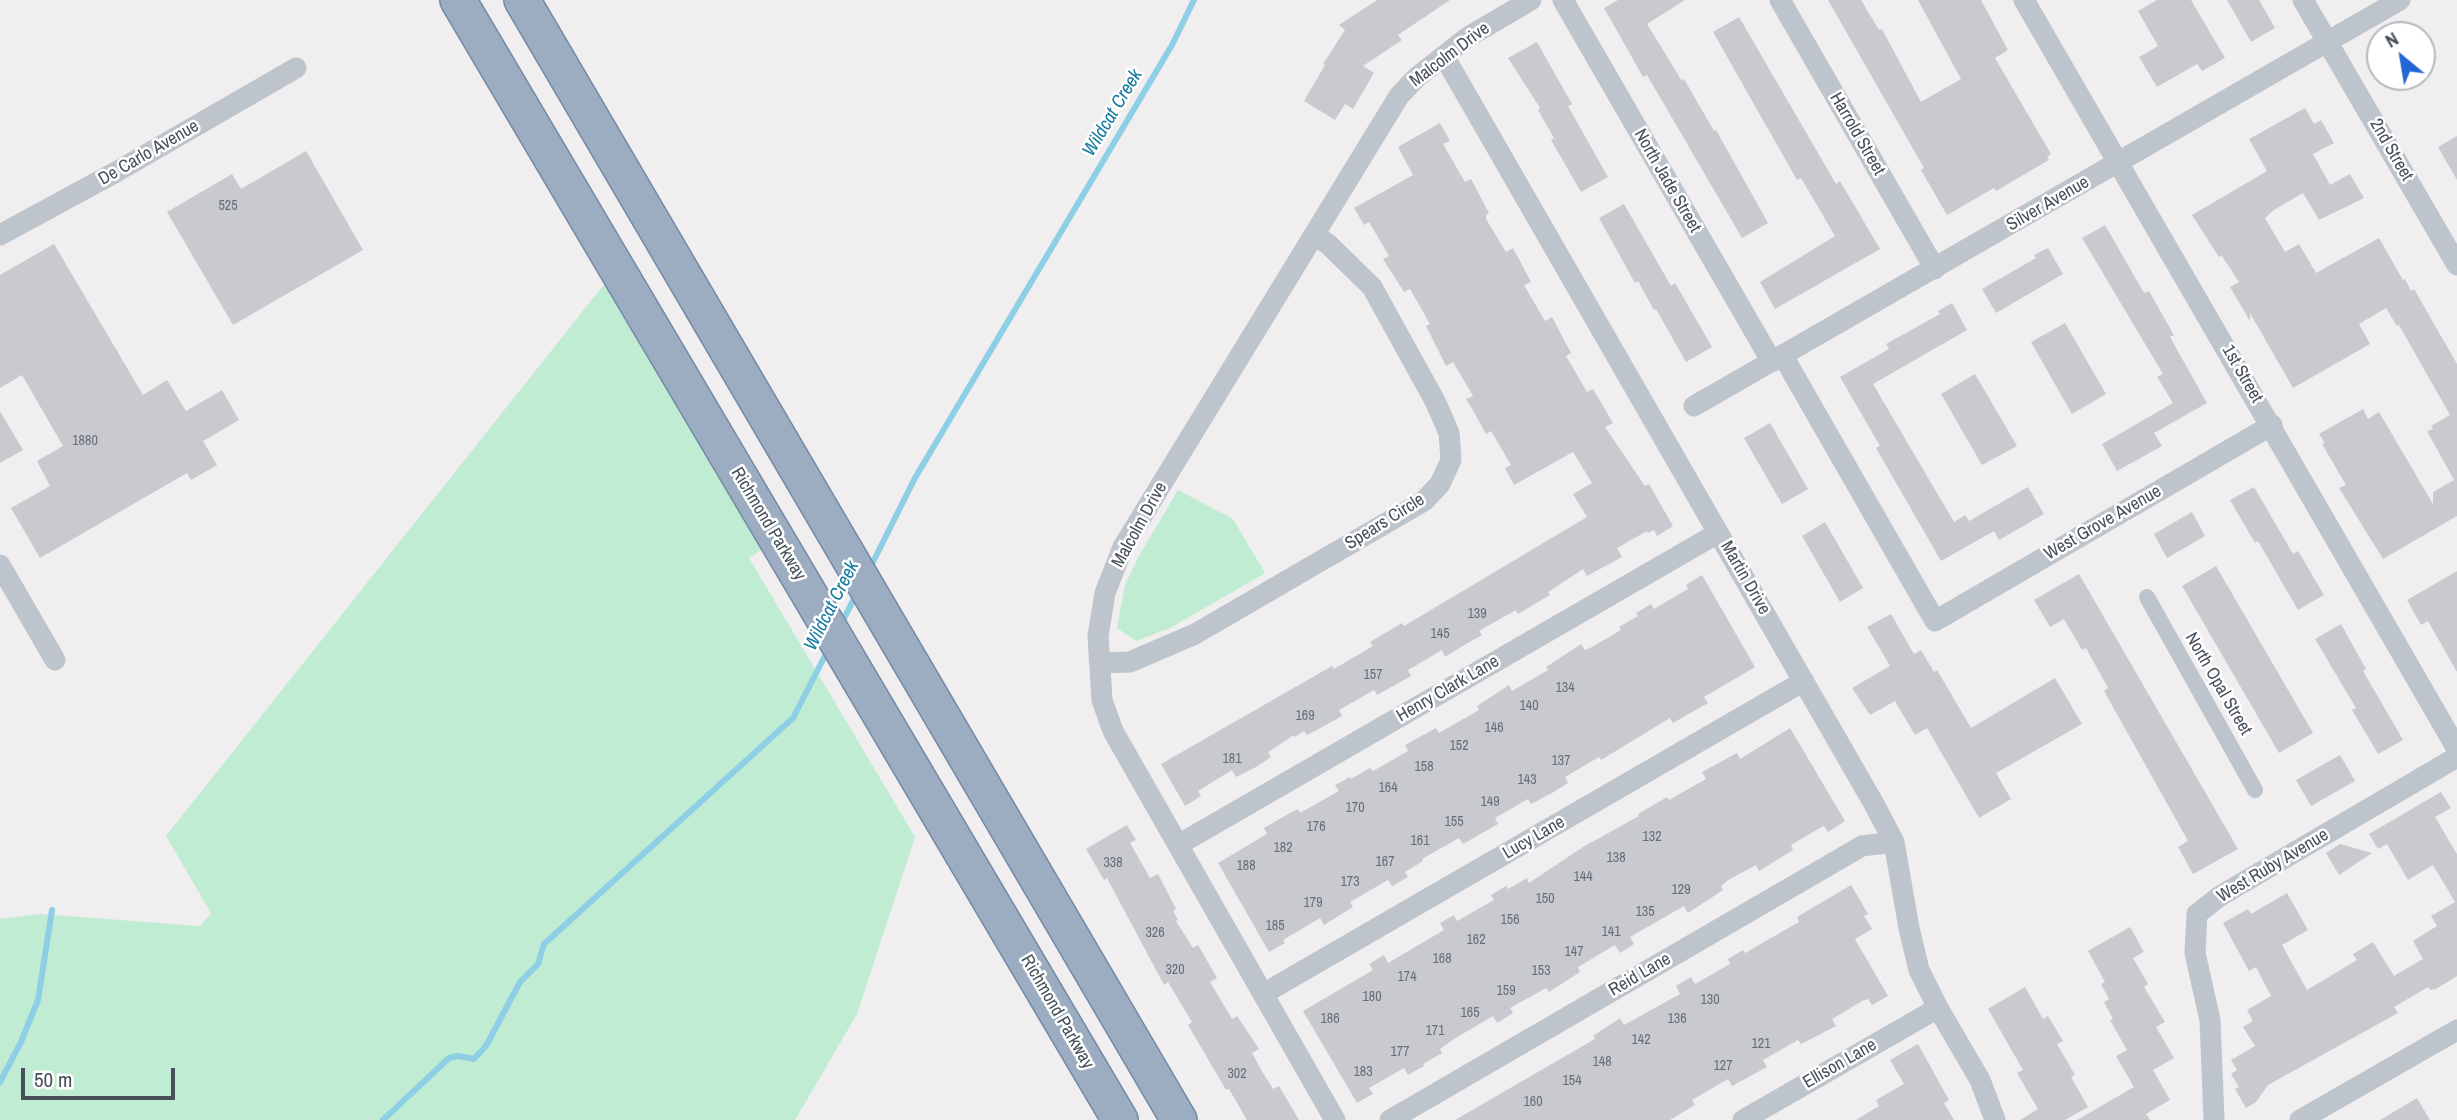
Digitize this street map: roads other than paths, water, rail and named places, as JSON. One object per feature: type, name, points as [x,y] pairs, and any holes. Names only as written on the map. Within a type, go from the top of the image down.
[{"type":"highway","name":"Richmond Parkway","points":[[458,0],[866,686],[1120,1120]]},
{"type":"highway","points":[[522,0],[1179,1120]]},
{"type":"street","name":"Malcolm Drive","points":[[1335,1120],[1113,731],[1101,699],[1098,636],[1105,593],[1123,547],[1399,96],[1417,77],[1468,37],[1531,0]]},
{"type":"street","name":"North Jade Street","points":[[1563,0],[1934,621]]},
{"type":"street","name":"Harrold Street","points":[[1780,0],[1935,269]]},
{"type":"street","name":"1st Street","points":[[2024,0],[2457,749]]},
{"type":"street","name":"2nd Street","points":[[2303,0],[2457,265]]},
{"type":"street","name":"Silver Avenue","points":[[1695,406],[2400,0]]},
{"type":"street","name":"Martin Drive","points":[[1444,56],[1894,842],[1919,970],[1938,1009],[1980,1080],[1995,1114],[1995,1120]]},
{"type":"street","name":"De Carlo Avenue","points":[[0,235],[296,68]]},
{"type":"street","name":"Spears Circle","points":[[1100,663],[1130,662],[1195,634],[1424,501],[1440,484],[1451,460],[1449,433],[1435,401],[1371,287],[1328,244],[1314,235]]},
{"type":"street","name":"West Grove Avenue","points":[[1934,621],[2272,425]]},
{"type":"street","name":"Henry Clark Lane","points":[[1178,845],[1718,533]]},
{"type":"street","points":[[0,565],[55,660]]},
{"type":"street","name":"North Opal Street","points":[[2147,597],[2255,789]]},
{"type":"street","name":"Lucy Lane","points":[[1263,994],[1804,681]]},
{"type":"street","name":"West Ruby Avenue","points":[[2214,1120],[2210,1020],[2196,953],[2197,914],[2220,896],[2457,757]]},
{"type":"street","name":"Reid Lane","points":[[1390,1120],[1862,846],[1894,842]]},
{"type":"street","name":"Ellison Lane","points":[[1743,1120],[1938,1009]]},
{"type":"street","points":[[2300,1120],[2457,1030]]},
{"type":"waterway","name":"Wildcat Creek","points":[[869,570],[915,478],[1172,45],[1194,0]]},
{"type":"waterway","name":"Wildcat Creek","points":[[840,626],[856,595]]},
{"type":"waterway","name":"Wildcat Creek","points":[[383,1120],[449,1058],[458,1056],[474,1059],[486,1046],[520,982],[538,964],[544,944],[793,718],[829,648]]},
{"type":"waterway","points":[[0,1082],[21,1042],[38,1000],[52,910]]}]
